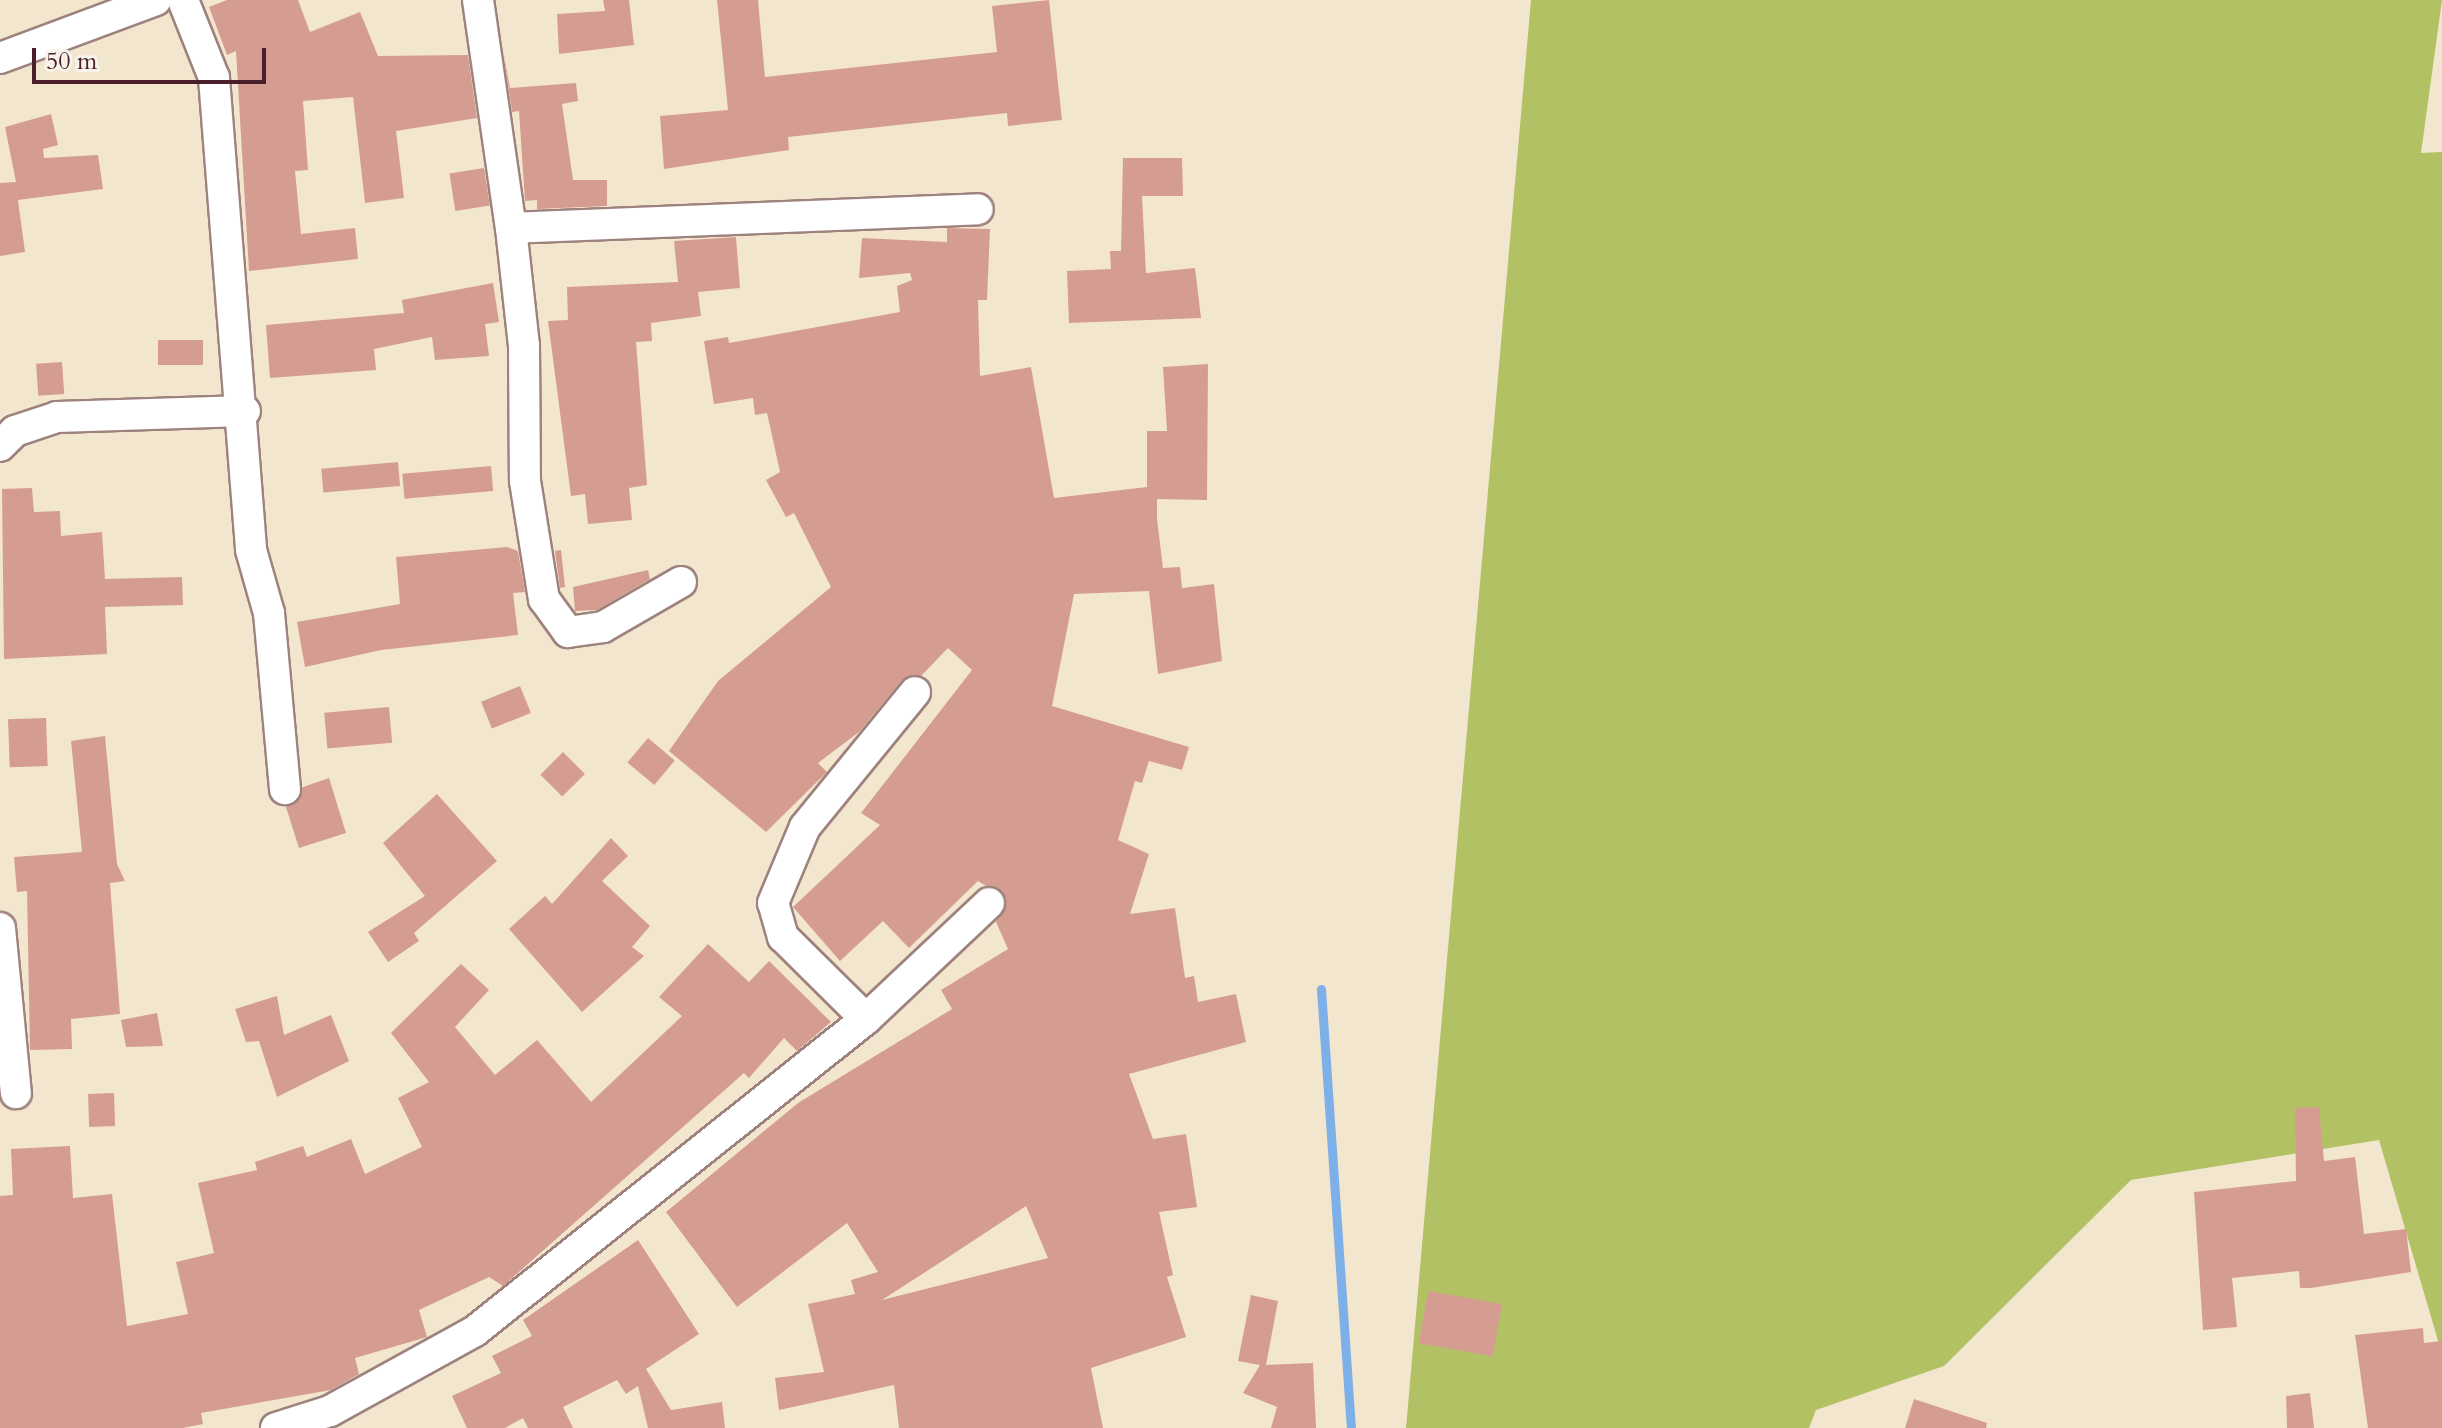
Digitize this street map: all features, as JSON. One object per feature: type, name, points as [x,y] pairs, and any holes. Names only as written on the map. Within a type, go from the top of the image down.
[{"type":"street","points":[[0,58],[156,0]]},
{"type":"street","points":[[183,0],[214,78],[245,411],[251,550],[269,613],[285,789]]},
{"type":"street","points":[[478,0],[511,228],[524,345],[525,481],[544,599],[568,632],[603,627],[681,582]]},
{"type":"street","points":[[511,228],[978,209]]},
{"type":"street","points":[[0,446],[15,431],[57,417],[245,411]]},
{"type":"street","points":[[866,1019],[783,937],[773,903],[805,827],[915,692]]},
{"type":"street","points":[[276,1428],[330,1411],[475,1331],[866,1019],[989,903]]},
{"type":"street","points":[[0,928],[16,1093]]},
{"type":"green space","points":[[1531,0],[2442,0],[2421,153],[2442,152],[2442,1354],[2379,1140],[2131,1180],[1944,1366],[1816,1410],[1809,1428],[1406,1428]]},
{"type":"building","points":[[227,0],[298,0],[310,32],[360,12],[378,56],[468,55],[477,118],[396,131],[404,198],[365,203],[353,97],[303,101],[308,170],[295,171],[301,234],[355,228],[358,259],[249,271],[236,51],[227,55],[209,7]]},
{"type":"building","points":[[603,0],[629,0],[634,45],[559,54],[557,14],[605,11]]},
{"type":"building","points":[[717,0],[758,0],[765,77],[997,52],[992,6],[1049,0],[1062,120],[1008,126],[1007,113],[788,137],[789,150],[664,169],[660,116],[728,110]]},
{"type":"building","points":[[503,50],[510,88],[576,83],[578,101],[562,104],[573,180],[607,180],[607,206],[537,209],[537,200],[525,201],[519,111],[512,112]]},
{"type":"building","points":[[51,114],[58,145],[43,149],[44,158],[98,155],[103,189],[18,200],[16,186],[25,252],[0,256],[0,183],[16,182],[5,127]]},
{"type":"building","points":[[1123,158],[1182,158],[1183,196],[1142,196],[1146,273],[1195,268],[1201,318],[1069,323],[1067,271],[1111,269],[1110,251],[1121,251]]},
{"type":"building","points":[[484,168],[490,206],[455,211],[449,173]]},
{"type":"building","points":[[947,228],[990,229],[987,300],[978,300],[980,376],[1031,367],[1054,498],[1147,487],[1147,431],[1167,431],[1163,367],[1208,364],[1207,500],[1157,499],[1157,519],[1163,568],[1180,567],[1182,588],[1214,584],[1222,661],[1158,674],[1149,591],[1074,594],[1052,706],[1189,747],[1182,770],[1149,761],[1142,783],[1135,781],[1118,840],[1149,854],[1130,914],[1175,908],[1185,978],[1194,976],[1198,1002],[1236,994],[1246,1042],[1129,1074],[1153,1139],[1186,1134],[1197,1207],[1159,1212],[1173,1275],[1167,1277],[1186,1337],[1091,1368],[1103,1428],[899,1428],[894,1385],[779,1410],[775,1378],[824,1372],[808,1304],[855,1294],[851,1280],[878,1272],[847,1223],[737,1307],[666,1212],[798,1103],[952,1009],[941,990],[1008,949],[996,922],[1006,898],[978,881],[909,948],[883,921],[840,961],[793,907],[880,825],[861,813],[972,670],[948,648],[921,676],[902,680],[859,732],[818,763],[827,772],[766,832],[669,751],[718,681],[831,587],[794,513],[786,517],[766,480],[780,472],[767,413],[755,415],[753,398],[714,404],[704,341],[728,337],[729,343],[900,312],[897,286],[912,280],[910,273],[859,278],[862,238],[947,242]],"holes":[[[1026,1206],[1048,1258],[882,1300]]]},
{"type":"building","points":[[736,237],[740,288],[698,292],[701,316],[651,323],[652,341],[636,342],[647,485],[629,488],[632,520],[588,524],[585,494],[571,496],[548,321],[568,320],[567,287],[678,282],[674,241]]},
{"type":"building","points":[[493,283],[499,322],[485,324],[489,356],[435,360],[432,337],[374,349],[376,370],[270,378],[266,325],[404,313],[402,300]]},
{"type":"building","points":[[158,340],[203,340],[203,365],[158,365]]},
{"type":"building","points":[[62,362],[64,394],[38,396],[36,364]]},
{"type":"building","points":[[398,462],[400,486],[323,493],[321,469]]},
{"type":"building","points":[[491,466],[493,491],[405,499],[402,474]]},
{"type":"building","points":[[32,488],[34,512],[60,511],[61,536],[102,532],[105,579],[182,577],[183,605],[105,607],[107,654],[4,659],[2,489]]},
{"type":"building","points":[[507,547],[518,551],[525,592],[513,593],[518,635],[381,650],[305,667],[297,622],[400,604],[396,557]]},
{"type":"building","points":[[561,550],[565,587],[560,588],[555,551]]},
{"type":"building","points":[[648,570],[650,579],[597,610],[575,611],[573,587]]},
{"type":"building","points":[[520,686],[531,713],[492,729],[481,702]]},
{"type":"building","points":[[389,707],[392,743],[327,749],[324,713]]},
{"type":"building","points":[[46,718],[48,766],[10,767],[8,719]]},
{"type":"building","points":[[105,736],[117,864],[125,881],[110,883],[120,1014],[71,1019],[72,1049],[30,1050],[27,891],[17,892],[14,857],[82,852],[71,741]]},
{"type":"building","points":[[648,738],[675,760],[654,785],[627,763]]},
{"type":"building","points":[[563,752],[585,774],[562,797],[540,775]]},
{"type":"building","points":[[329,778],[346,833],[299,848],[286,807],[303,787]]},
{"type":"building","points":[[437,794],[497,861],[414,933],[419,941],[388,962],[368,932],[425,896],[383,843]]},
{"type":"building","points":[[611,838],[628,856],[602,881],[650,926],[632,947],[644,956],[582,1012],[509,929],[545,896],[552,904]]},
{"type":"building","points":[[708,944],[749,982],[769,961],[831,1022],[797,1051],[784,1038],[749,1078],[744,1073],[503,1286],[489,1277],[419,1310],[427,1337],[355,1358],[359,1374],[331,1390],[201,1413],[203,1424],[183,1428],[0,1428],[0,1196],[13,1195],[11,1149],[70,1146],[73,1198],[112,1194],[127,1326],[188,1314],[176,1262],[214,1253],[198,1183],[257,1170],[255,1162],[303,1146],[307,1157],[351,1139],[365,1174],[422,1147],[398,1098],[429,1082],[391,1033],[461,964],[489,990],[455,1027],[495,1075],[537,1040],[591,1102],[682,1016],[659,997]]},
{"type":"building","points":[[277,996],[284,1035],[331,1015],[349,1061],[277,1097],[259,1041],[246,1042],[235,1009]]},
{"type":"building","points":[[157,1013],[163,1046],[126,1047],[121,1020]]},
{"type":"building","points":[[114,1093],[115,1126],[89,1127],[88,1094]]},
{"type":"building","points":[[2319,1107],[2324,1161],[2355,1157],[2364,1234],[2406,1229],[2411,1272],[2311,1288],[2300,1288],[2299,1271],[2232,1278],[2237,1327],[2203,1330],[2194,1192],[2296,1181],[2295,1108]]},
{"type":"building","points":[[638,1240],[699,1334],[646,1369],[671,1410],[722,1402],[725,1428],[648,1428],[638,1386],[626,1394],[617,1380],[563,1407],[573,1428],[528,1428],[523,1418],[505,1428],[467,1428],[452,1396],[501,1373],[492,1356],[532,1336],[523,1320]]},
{"type":"building","points":[[1428,1291],[1502,1304],[1493,1356],[1419,1343]]},
{"type":"building","points":[[1251,1295],[1278,1301],[1266,1365],[1313,1363],[1316,1428],[1271,1428],[1277,1407],[1243,1393],[1260,1365],[1238,1361]]},
{"type":"building","points":[[2423,1328],[2424,1343],[2442,1341],[2442,1428],[2368,1428],[2355,1335]]},
{"type":"building","points":[[2310,1393],[2314,1428],[2287,1428],[2286,1396]]},
{"type":"building","points":[[1914,1399],[1987,1423],[1986,1428],[1905,1428]]},
{"type":"waterway","points":[[1321,989],[1351,1428]]}]
